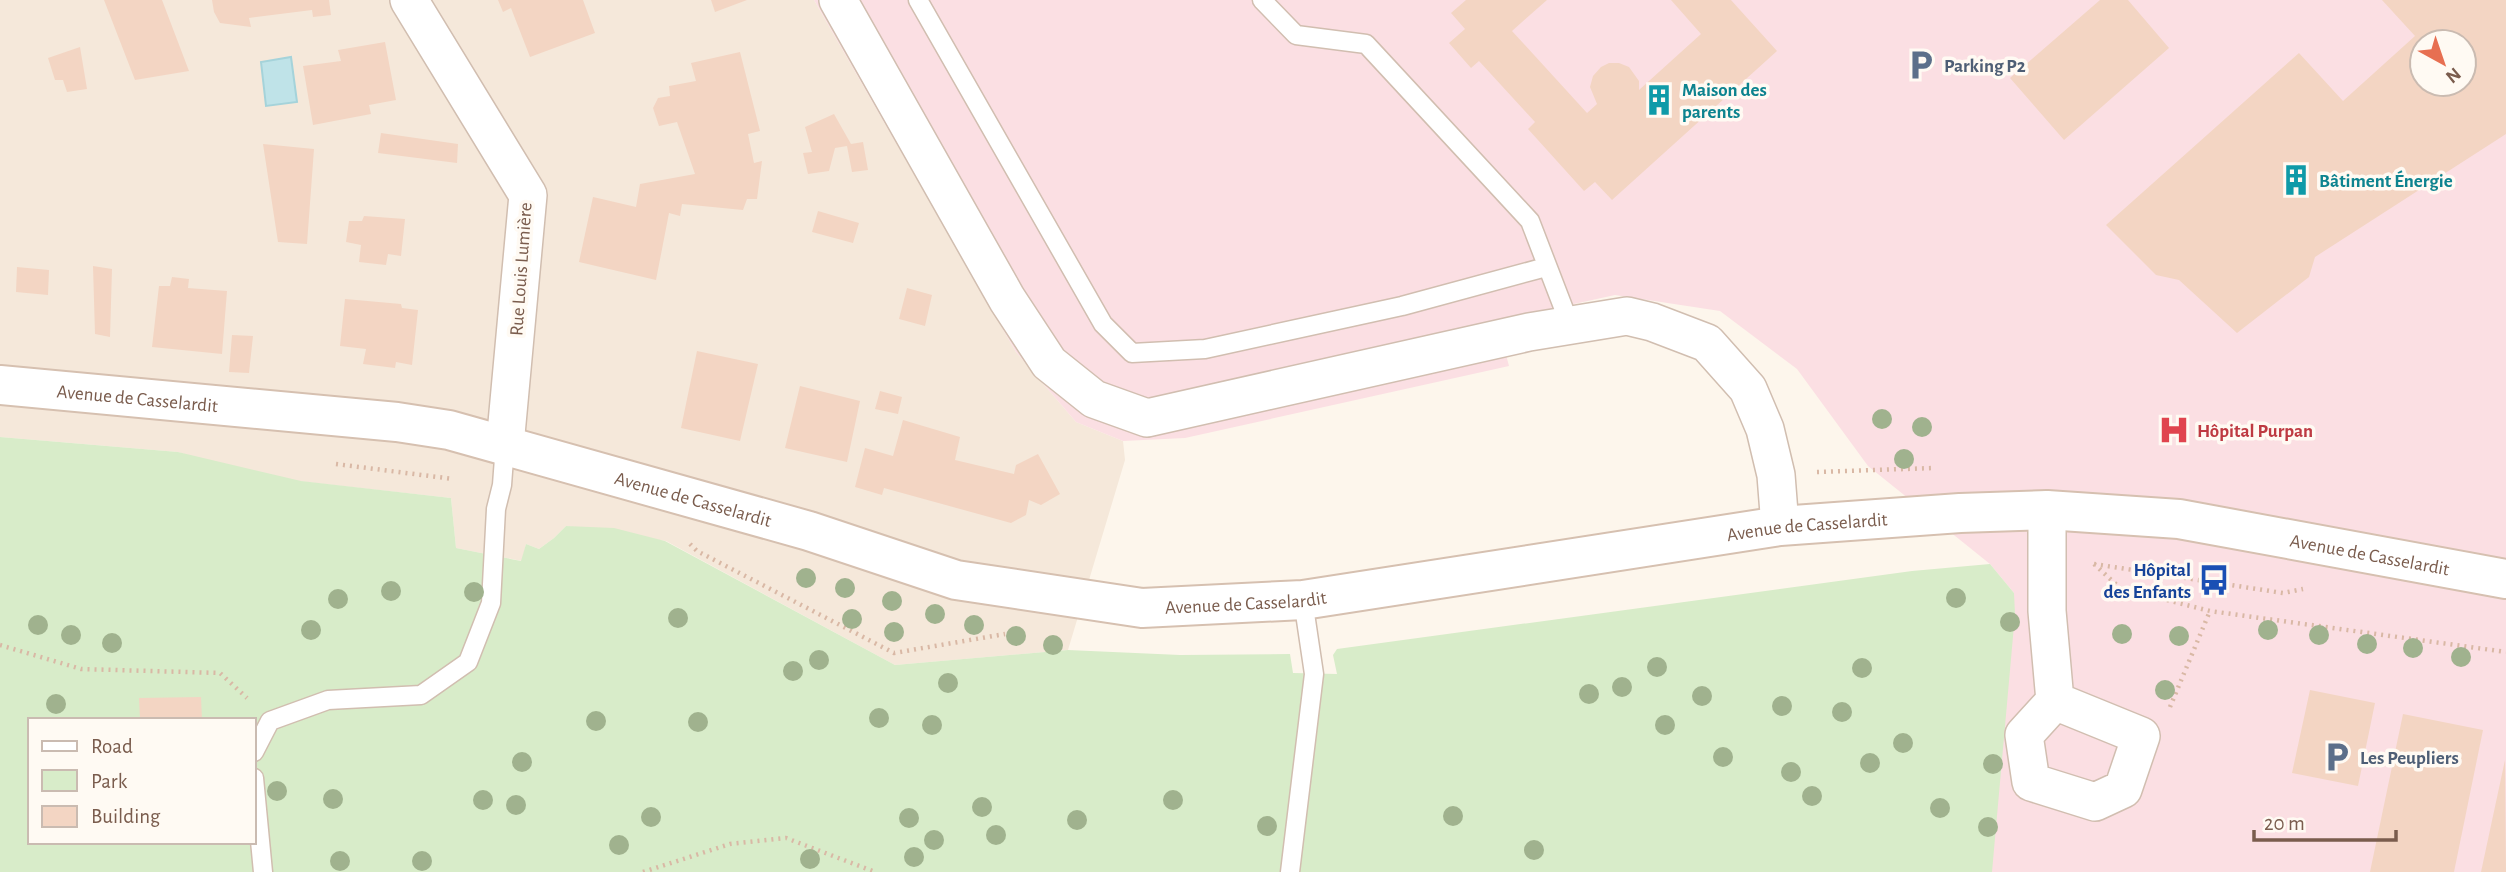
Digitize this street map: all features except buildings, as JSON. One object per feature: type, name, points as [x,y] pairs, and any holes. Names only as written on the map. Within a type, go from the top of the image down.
[{"type":"street","name":"Rue Louis Lumière","points":[[409,0],[528,195],[505,445]]},
{"type":"street","points":[[838,0],[1007,299],[1049,363],[1094,399],[1147,418],[1499,339],[1626,316],[1652,322],[1707,343],[1748,389],[1765,429],[1776,475],[1780,526]]},
{"type":"street","name":"Avenue de Casselardit","points":[[0,385],[397,422],[449,430],[809,531],[956,580],[1142,608],[1303,600],[1780,526],[1959,513],[2047,510],[2179,519],[2506,579]]},
{"type":"street","points":[[2047,510],[2047,611],[2055,701],[2024,734],[2032,782],[2095,802],[2123,789],[2141,736],[2055,701]]},
{"type":"lane","points":[[918,0],[1103,324],[1132,353],[1205,349],[1402,306],[1546,267]]},
{"type":"lane","points":[[1262,0],[1296,36],[1366,44],[1530,221],[1570,325]]},
{"type":"lane","points":[[256,748],[270,721],[328,699],[421,695],[468,662],[491,603],[496,509],[502,485],[505,445]]},
{"type":"lane","points":[[1290,872],[1314,674],[1303,600]]},
{"type":"lane","points":[[256,799],[263,872]]},
{"type":"path","points":[[688,541],[697,551],[894,653],[1009,633]]},
{"type":"path","points":[[2308,588],[2283,593],[2094,564],[2120,588],[2210,611],[2506,652]]},
{"type":"path","points":[[2141,736],[2168,712],[2210,611]]},
{"type":"path","points":[[0,645],[81,669],[220,673],[270,721]]},
{"type":"path","points":[[643,872],[730,844],[786,838],[875,872]]},
{"type":"shaded area","points":[[0,0],[814,0],[1016,352],[1076,422],[1123,441],[1125,460],[1068,650],[895,665],[666,541],[566,526],[539,549],[526,544],[522,561],[456,548],[451,498],[251,476],[178,452],[0,437]]},
{"type":"shaded area","name":"Hôpital Purpan","points":[[814,0],[2506,0],[2506,872],[1988,872],[2014,593],[1990,564],[1868,466],[1797,369],[1720,311],[1615,295],[1497,321],[1509,366],[1185,438],[1123,441],[1076,422],[1016,352]]},
{"type":"green space","points":[[0,437],[178,452],[301,481],[451,498],[456,548],[521,561],[526,544],[539,549],[566,526],[614,528],[665,541],[895,665],[1068,650],[1180,655],[1290,654],[1293,673],[1337,674],[1333,655],[1337,649],[1912,571],[1990,564],[2014,593],[2015,614],[1992,872],[0,872]]},
{"type":"water","points":[[291,57],[297,102],[266,106],[261,62]]},
{"type":"place","name":"Parking P2","points":[[1921,65]]},
{"type":"place","name":"Maison des parents","points":[[1659,100]]},
{"type":"place","name":"Bâtiment Énergie","points":[[2296,180]]},
{"type":"place","name":"Hôpital Purpan","points":[[2174,430]]},
{"type":"place","name":"Hôpital des Enfants","points":[[2214,580]]},
{"type":"place","name":"Les Peupliers","points":[[2337,757]]}]
